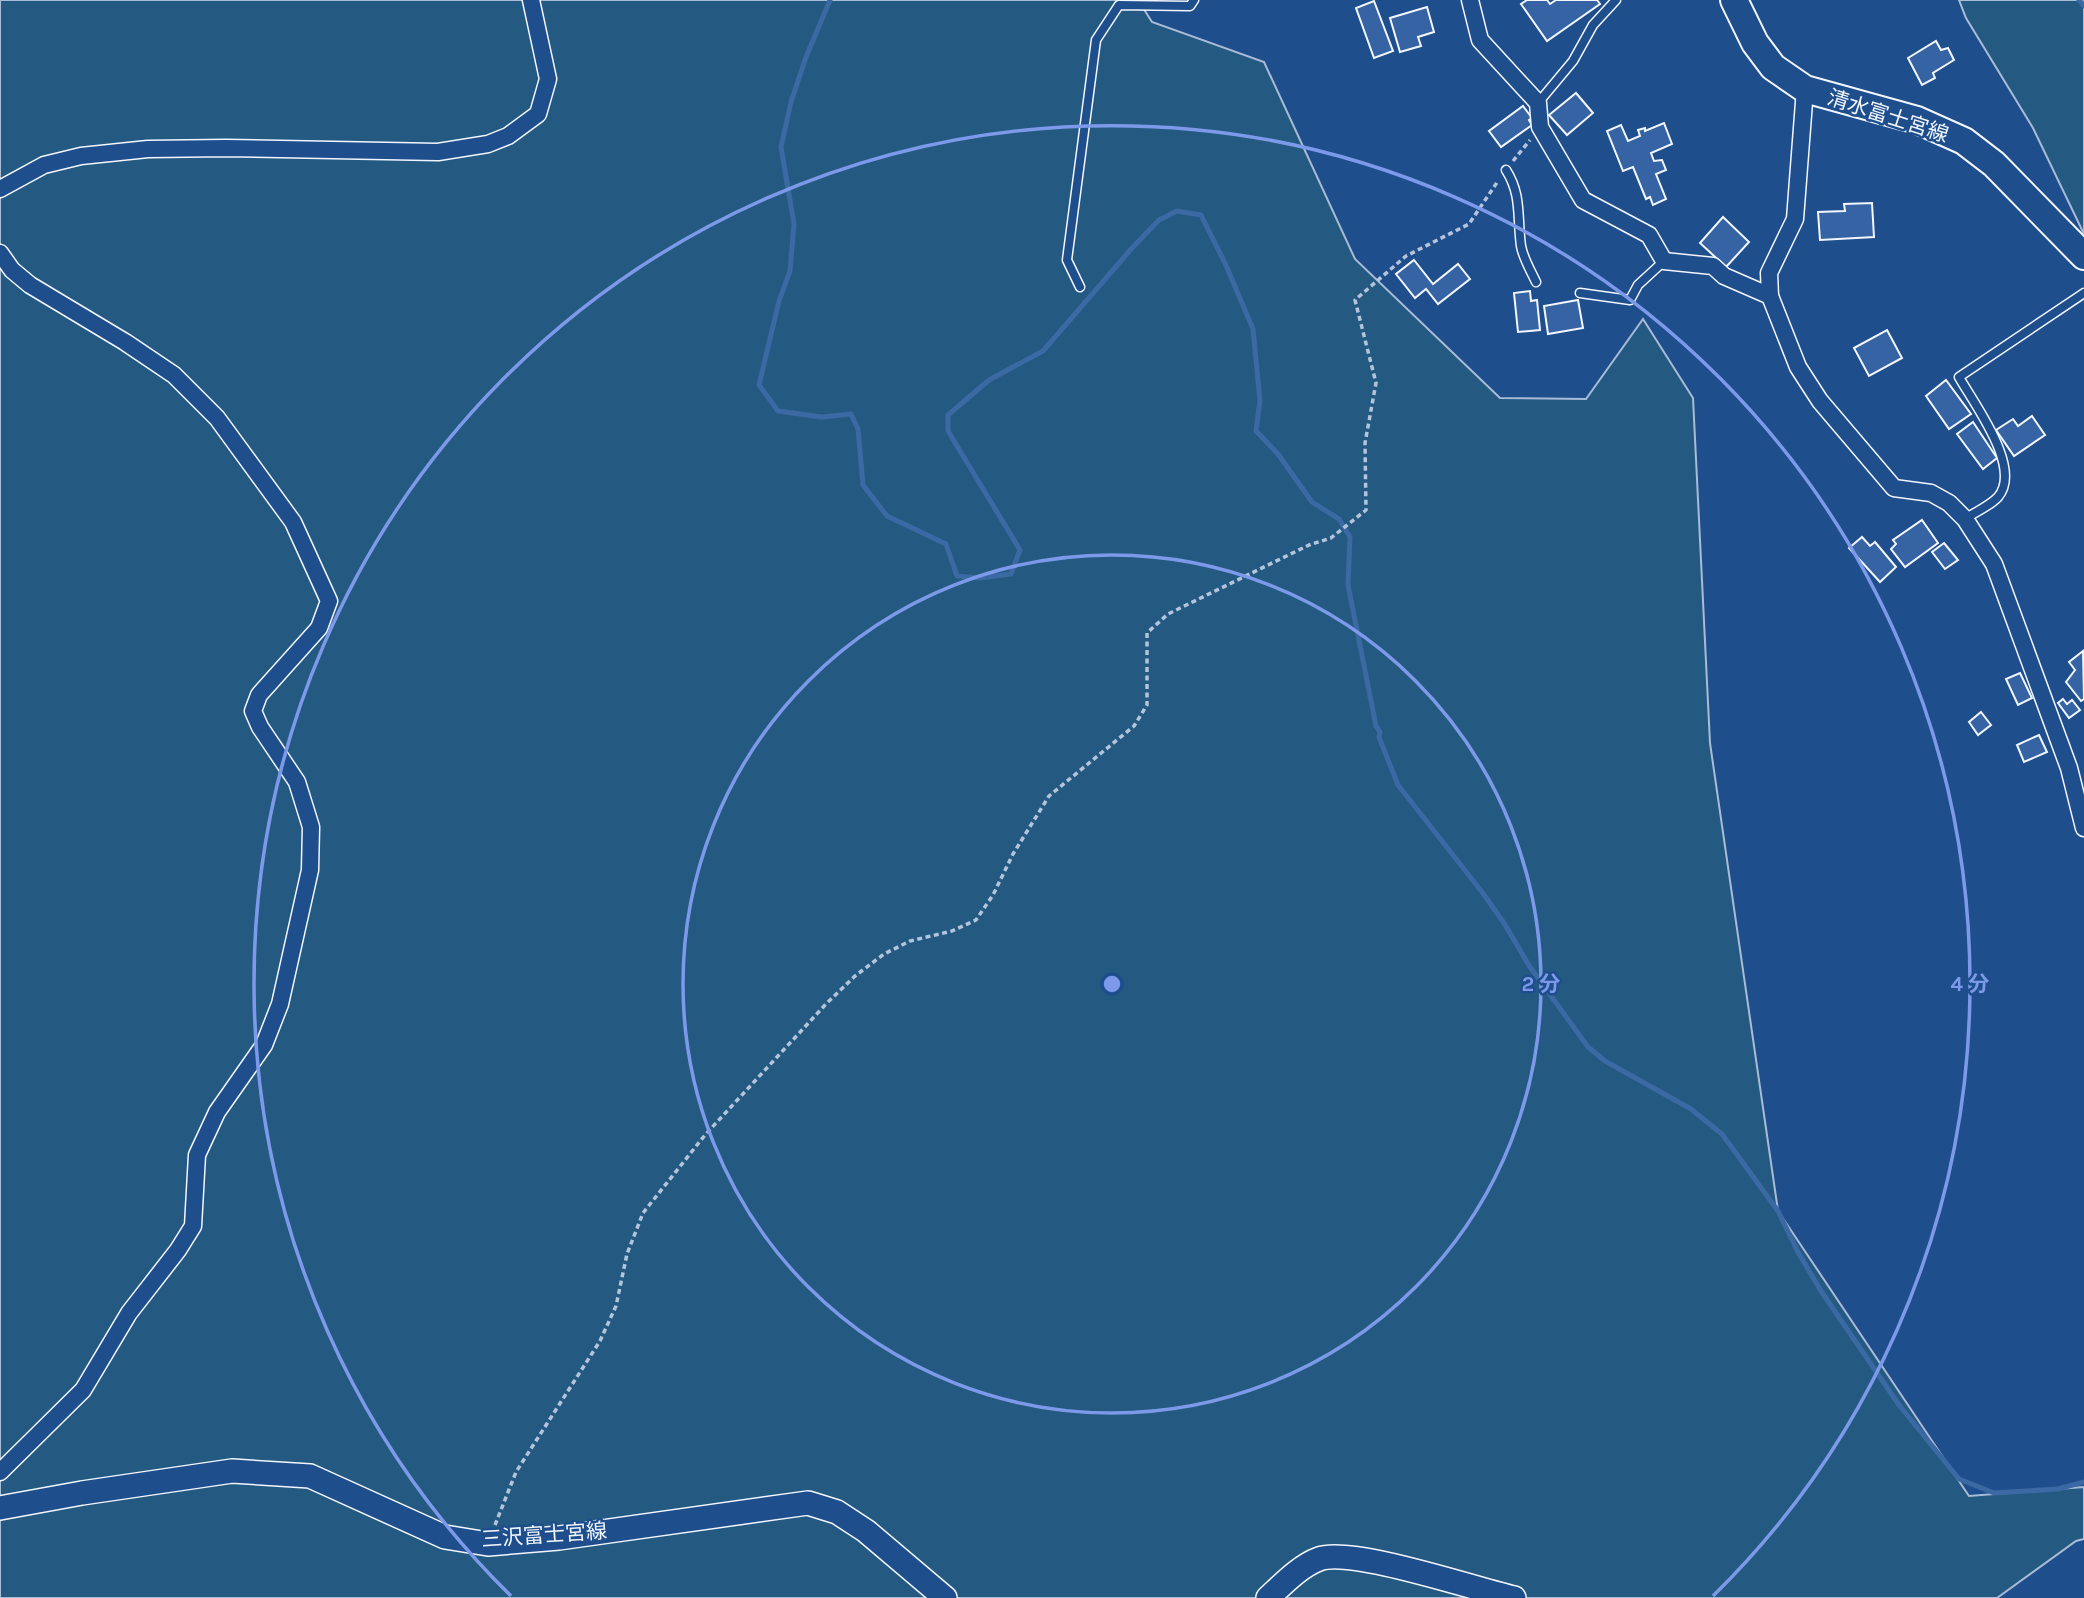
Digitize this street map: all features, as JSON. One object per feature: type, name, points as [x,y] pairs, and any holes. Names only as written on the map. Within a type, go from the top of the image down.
[{"type":"main road","name":"清水富士宮線","points":[[1734,0],[1755,43],[1773,67],[1805,89],[1917,120],[1964,141],[1994,164],[2084,256]]},
{"type":"main road","name":"三沢富士宮線","points":[[0,1508],[232,1471],[310,1476],[445,1536],[488,1544],[559,1538],[808,1503],[837,1512],[866,1531],[945,1598]]},
{"type":"main road","points":[[1268,1598],[1291,1577],[1320,1558],[1357,1558],[1514,1598]]},
{"type":"street","points":[[0,189],[44,165],[81,156],[148,149],[438,152],[488,144],[508,136],[538,114],[548,79],[531,0]]},
{"type":"street","points":[[1470,0],[1480,40],[1538,103],[1541,127],[1583,200],[1649,235],[1664,261],[1713,266],[1724,276],[1770,296]]},
{"type":"street","points":[[1805,89],[1795,219],[1769,273],[1770,296],[1798,367],[1820,401],[1894,488],[1931,493],[1949,503],[1965,519],[1994,564],[2069,768],[2084,828]]},
{"type":"street","points":[[0,253],[12,270],[30,285],[174,375],[217,418],[293,522],[329,601],[319,628],[259,695],[253,711],[260,727],[297,782],[311,827],[310,870],[280,1004],[264,1045],[217,1112],[197,1155],[193,1226],[178,1250],[129,1313],[83,1390],[0,1472]]},
{"type":"lane","points":[[1080,287],[1067,260],[1096,40],[1119,5],[1190,6],[1194,0]]},
{"type":"lane","points":[[1538,103],[1573,61],[1593,25],[1616,0]]},
{"type":"lane","points":[[1506,170],[1515,184],[1520,212],[1521,248],[1536,282]]},
{"type":"lane","points":[[1580,293],[1630,300],[1639,285],[1664,261]]},
{"type":"lane","points":[[1965,519],[1997,498],[2005,484],[2004,456],[1959,377],[2084,293]]},
{"type":"path","points":[[488,1544],[516,1472],[600,1341],[616,1306],[626,1254],[643,1213],[705,1135],[855,976],[884,954],[910,941],[952,931],[976,919],[993,895],[1013,854],[1049,796],[1134,726],[1141,715],[1147,705],[1147,633],[1157,622],[1168,614],[1309,545],[1331,538],[1366,510],[1365,443],[1376,383],[1355,300],[1406,256],[1469,224],[1506,170],[1541,127]]},
{"type":"shaded area","points":[[0,0],[1138,0],[1152,22],[1264,62],[1355,259],[1500,398],[1586,399],[1643,319],[1693,398],[1710,743],[1778,1211],[1969,1496],[2084,1487],[2084,1539],[2076,1541],[1997,1598],[0,1598]]},
{"type":"shaded area","points":[[1959,0],[2084,0],[2084,234],[2033,128],[1966,18]]},
{"type":"building","points":[[1527,0],[1547,0],[1550,4],[1556,0],[1597,0],[1600,4],[1547,41],[1521,4]]},
{"type":"building","points":[[1374,1],[1393,51],[1374,58],[1356,8]]},
{"type":"building","points":[[1427,7],[1434,32],[1418,37],[1421,46],[1400,52],[1390,18]]},
{"type":"building","points":[[1936,41],[1941,50],[1948,48],[1954,60],[1933,73],[1935,78],[1922,85],[1908,58]]},
{"type":"building","points":[[1576,93],[1593,113],[1567,135],[1549,115]]},
{"type":"building","points":[[1523,106],[1532,118],[1529,120],[1532,125],[1501,147],[1489,131]]},
{"type":"building","points":[[1664,123],[1672,144],[1651,153],[1654,161],[1662,160],[1666,170],[1656,174],[1666,199],[1653,205],[1650,197],[1646,199],[1633,167],[1623,171],[1607,131],[1621,125],[1628,141],[1640,136],[1638,130],[1645,128],[1645,131]]},
{"type":"building","points":[[1872,203],[1874,237],[1820,240],[1818,212],[1845,211],[1844,204]]},
{"type":"building","points":[[1723,217],[1749,242],[1726,267],[1700,243]]},
{"type":"building","points":[[1414,260],[1433,284],[1458,264],[1470,279],[1438,304],[1426,289],[1415,298],[1396,274]]},
{"type":"building","points":[[1530,291],[1531,301],[1537,300],[1540,330],[1518,332],[1514,293]]},
{"type":"building","points":[[1578,300],[1583,328],[1548,334],[1544,306]]},
{"type":"building","points":[[1887,330],[1902,358],[1869,376],[1854,348]]},
{"type":"building","points":[[1946,380],[1971,414],[1949,429],[1926,396]]},
{"type":"building","points":[[2032,416],[2045,435],[2014,456],[1996,430],[2013,419],[2018,426]]},
{"type":"building","points":[[1973,422],[1997,458],[1983,469],[1957,434]]},
{"type":"building","points":[[1922,520],[1938,543],[1905,567],[1891,549],[1896,544],[1893,540]]},
{"type":"building","points":[[1862,537],[1870,546],[1875,542],[1896,567],[1880,582],[1849,548]]},
{"type":"building","points":[[1944,543],[1958,560],[1945,569],[1932,552]]},
{"type":"building","points":[[2083,651],[2084,699],[2081,701],[2066,682],[2075,670],[2069,662]]},
{"type":"building","points":[[2020,673],[2032,698],[2018,705],[2006,679]]},
{"type":"building","points":[[2063,699],[2067,704],[2072,700],[2080,710],[2069,718],[2058,703]]},
{"type":"building","points":[[1981,712],[1991,725],[1978,735],[1969,722]]},
{"type":"building","points":[[2039,735],[2047,752],[2024,762],[2017,745]]},
{"type":"waterway","points":[[830,0],[806,57],[791,102],[781,147],[794,224],[790,271],[779,301],[759,385],[778,411],[822,417],[851,414],[858,429],[863,485],[887,516],[946,544],[957,576],[979,578],[1011,574],[1020,550],[948,431],[948,415],[989,380],[1043,351],[1159,220],[1177,211],[1201,215],[1253,329],[1260,401],[1256,431],[1278,454],[1312,502],[1339,519],[1350,537],[1348,585],[1376,726],[1398,785],[1482,892],[1530,967],[1588,1047],[1605,1061],[1691,1109],[1722,1134],[1778,1211],[1821,1291],[1899,1405],[1959,1479],[1994,1493],[2058,1489],[2084,1482]]},
{"type":"waterway","points":[[2079,0],[2084,6]]}]
